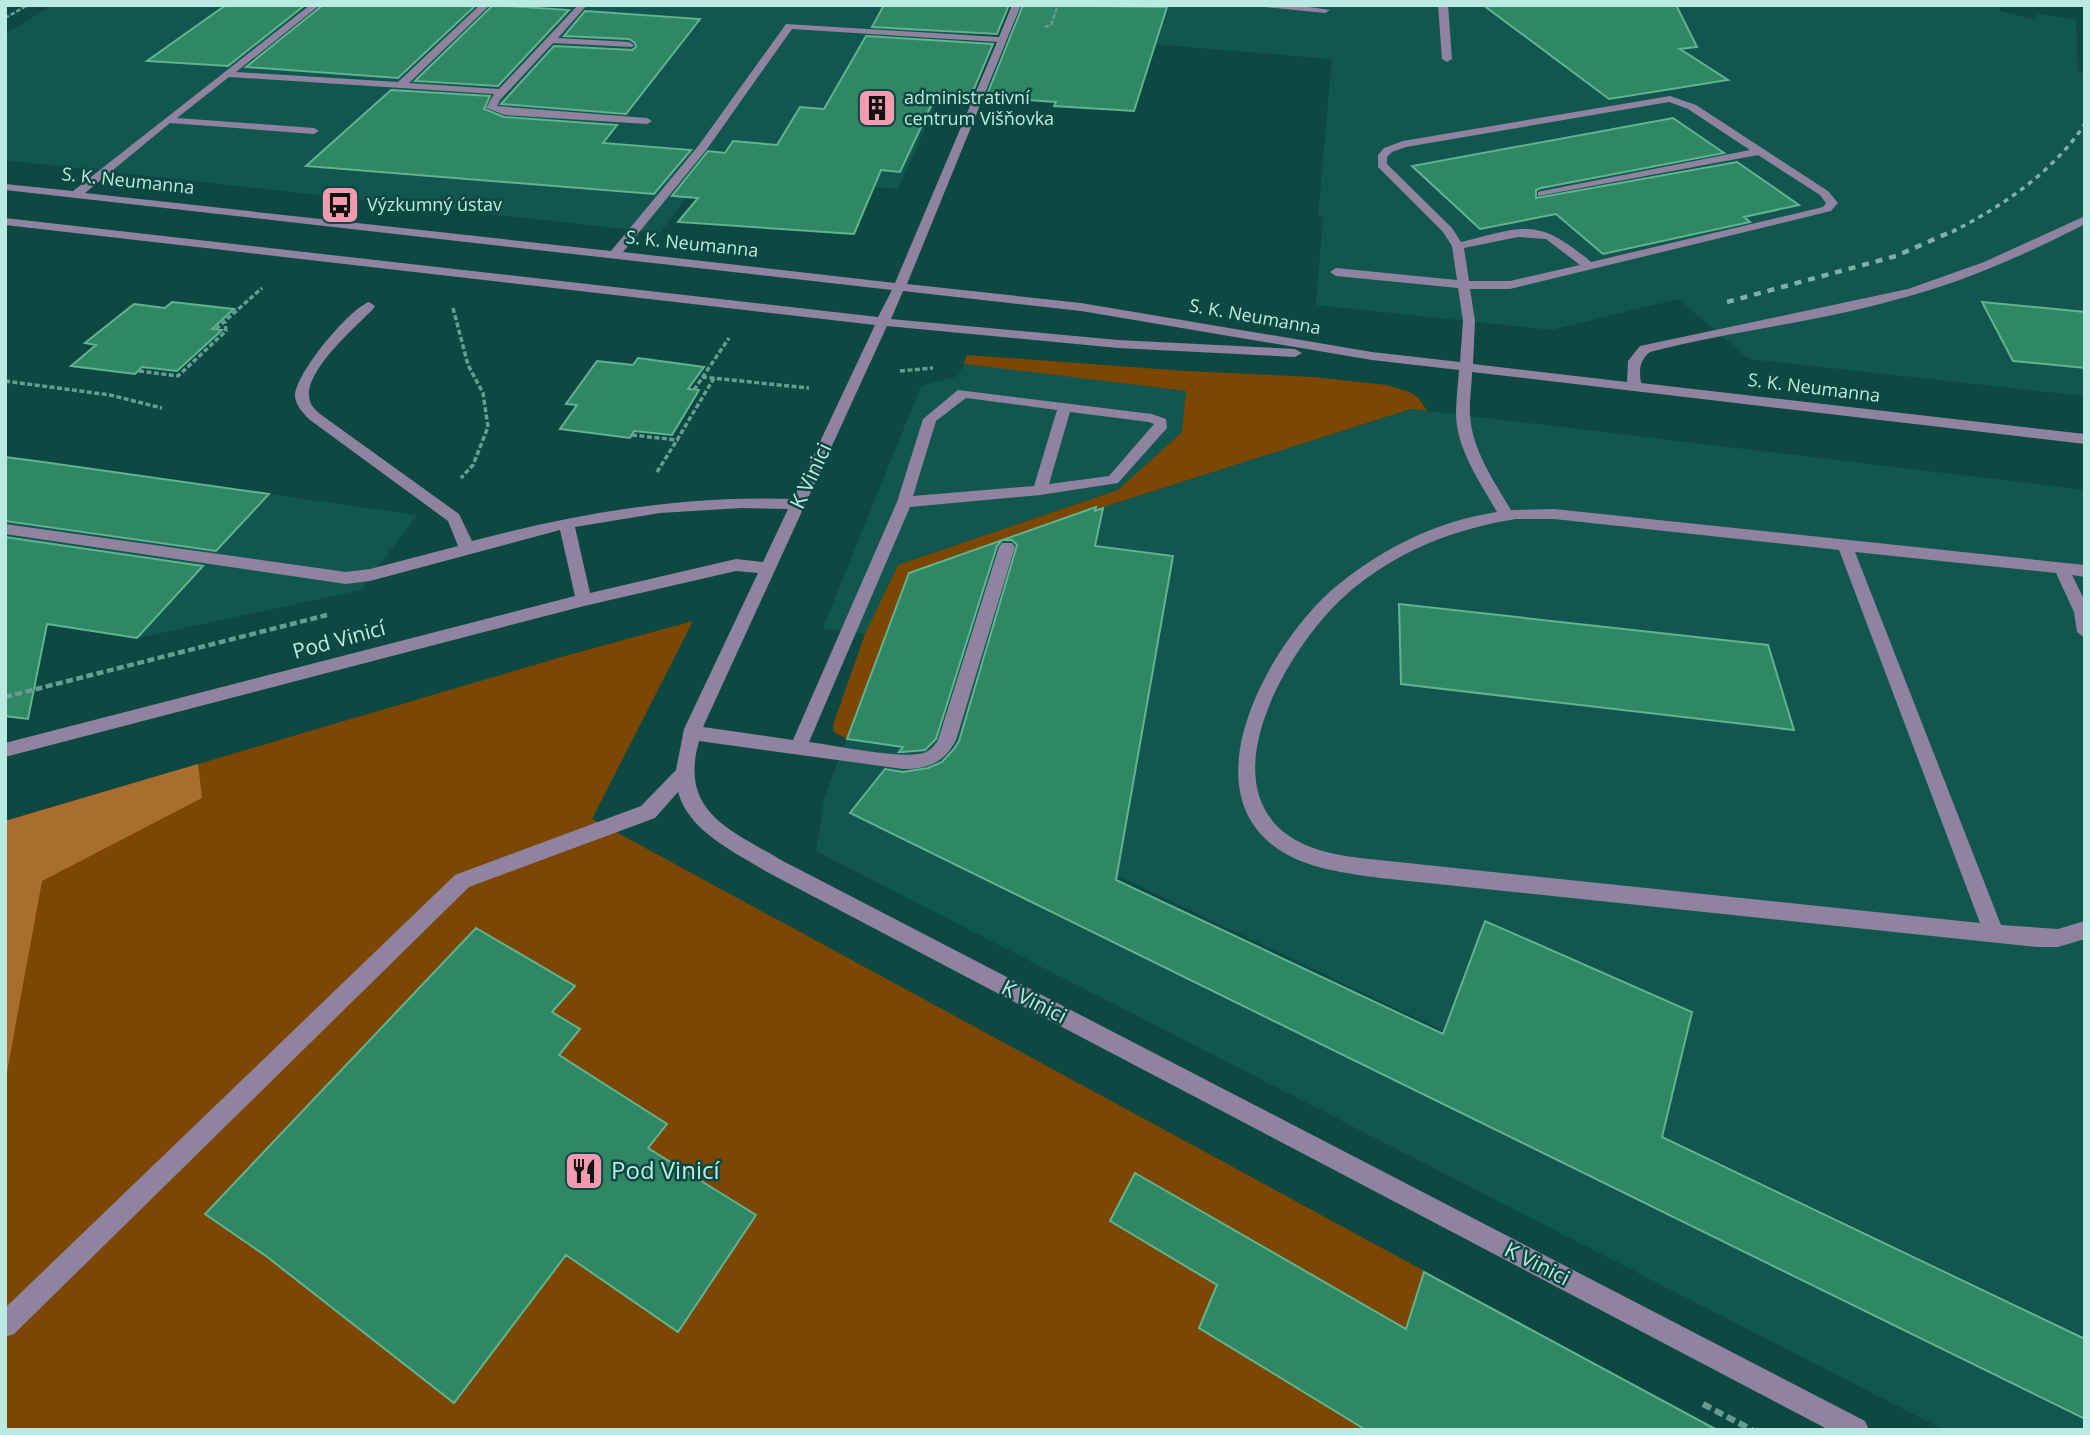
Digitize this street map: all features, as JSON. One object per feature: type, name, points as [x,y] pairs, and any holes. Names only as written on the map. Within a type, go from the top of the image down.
[{"type":"street","points":[[75,195],[316,5]]},
{"type":"street","points":[[401,85],[486,5]]},
{"type":"street","points":[[583,5],[491,108],[505,112],[647,121]]},
{"type":"street","name":"K Vinici","points":[[1017,5],[900,286],[684,752],[682,775],[688,801],[699,815],[774,866],[1856,1430]]},
{"type":"street","points":[[1250,5],[1325,10]]},
{"type":"street","points":[[1312,15],[1335,5]]},
{"type":"street","points":[[1443,5],[1447,59]]},
{"type":"street","points":[[615,254],[703,147],[789,26],[1003,40]]},
{"type":"street","points":[[551,40],[629,45]]},
{"type":"street","points":[[227,74],[503,92]]},
{"type":"street","points":[[1336,272],[1465,285],[1510,285],[1831,206],[1830,198],[1692,107],[1664,99],[1403,144],[1388,150],[1382,157],[1382,165],[1448,230],[1458,246],[1465,285],[1469,321],[1463,415],[1466,436],[1479,468],[1505,513]]},
{"type":"street","points":[[167,120],[314,131]]},
{"type":"street","points":[[1542,194],[1759,150]]},
{"type":"street","name":"S. K. Neumanna","points":[[5,187],[1118,312],[1372,356],[2085,439]]},
{"type":"street","points":[[1635,387],[1634,365],[1638,354],[1645,349],[1718,331],[1887,299],[1932,286],[2031,248],[2085,219]]},
{"type":"street","name":"S. K. Neumanna","points":[[5,221],[883,322],[1118,344],[1372,356]]},
{"type":"street","points":[[1458,246],[1539,232],[1556,239],[1589,266]]},
{"type":"street","points":[[369,306],[310,371],[302,390],[302,401],[315,417],[454,518],[466,550]]},
{"type":"street","points":[[798,748],[904,502],[930,419],[963,393],[1152,418],[1161,422],[1160,428],[1113,480],[1040,490],[904,502]]},
{"type":"street","points":[[1040,490],[1065,407]]},
{"type":"street","points":[[5,529],[346,578],[370,575],[566,523],[643,510],[721,504],[797,504]]},
{"type":"street","points":[[2085,570],[1528,512],[1505,513],[1466,521],[1432,535],[1368,570],[1331,600],[1290,646],[1265,697],[1248,753],[1247,775],[1256,811],[1271,833],[1306,854],[1371,868],[1994,934],[2058,938],[2085,930]]},
{"type":"street","points":[[566,523],[584,600]]},
{"type":"street","points":[[1844,544],[1994,934]]},
{"type":"street","points":[[692,733],[903,762],[923,762],[939,753],[947,740],[1007,547]]},
{"type":"street","name":"Pod Vinicí","points":[[5,750],[584,600],[736,565],[767,568]]},
{"type":"street","points":[[2061,568],[2082,612],[2085,632]]},
{"type":"street","points":[[5,1325],[462,881],[648,811],[682,775]]},
{"type":"path","points":[[5,19],[28,5]]},
{"type":"path","points":[[216,329],[263,287]]},
{"type":"path","points":[[435,504],[473,465],[488,427],[483,393],[468,365],[458,336],[452,303]]},
{"type":"path","points":[[139,371],[178,376],[226,331],[225,321]]},
{"type":"path","points":[[694,390],[732,334]]},
{"type":"path","points":[[861,370],[915,371],[945,365]]},
{"type":"path","points":[[702,377],[819,389]]},
{"type":"path","points":[[632,435],[677,440],[714,379]]},
{"type":"path","points":[[5,381],[110,396],[162,408]]},
{"type":"path","points":[[5,697],[329,615]]},
{"type":"shaded area","points":[[53,5],[850,5],[977,13],[898,189],[713,174],[700,179],[660,233],[5,160],[5,34]]},
{"type":"shaded area","points":[[1068,5],[2001,5],[1999,11],[2032,19],[2039,14],[2076,20],[2078,72],[2085,73],[2085,396],[1749,359],[1678,299],[1552,330],[1316,305],[1323,217],[1318,216],[1332,59],[1058,36]]},
{"type":"shaded area","points":[[967,355],[1185,371],[1313,377],[1387,385],[1418,397],[1427,411],[1411,409],[1053,523],[910,573],[847,739],[834,732],[833,725],[865,634],[898,565],[1118,490],[1182,432],[1186,391],[964,364]]},
{"type":"shaded area","points":[[964,364],[1186,391],[1182,432],[1118,490],[898,565],[865,634],[823,628],[921,386],[958,376]]},
{"type":"shaded area","points":[[1412,409],[2085,490],[2085,1337],[1110,872],[1027,838],[2085,1339],[2085,1430],[1944,1430],[816,851],[824,799],[909,573],[1053,523]]},
{"type":"shaded area","points":[[5,457],[417,515],[361,590],[137,638],[5,616]]},
{"type":"shaded area","points":[[693,621],[592,819],[1717,1430],[5,1430],[5,821],[558,658]]},
{"type":"shaded area","points":[[198,764],[202,798],[42,881],[5,1083],[5,821]]},
{"type":"building","points":[[226,5],[305,5],[228,66],[147,61]]},
{"type":"building","points":[[323,5],[476,5],[398,78],[246,67]]},
{"type":"building","points":[[493,5],[569,10],[498,86],[415,81]]},
{"type":"building","points":[[884,5],[1009,5],[997,34],[872,27]]},
{"type":"building","points":[[1023,5],[1167,7],[1134,111],[1054,106],[1056,102],[986,97]]},
{"type":"building","points":[[1483,5],[1676,5],[1697,47],[1680,49],[1728,80],[1609,99]]},
{"type":"building","points":[[585,11],[700,19],[626,114],[501,104],[554,46],[632,50],[636,47],[629,39],[564,36]]},
{"type":"building","points":[[866,36],[993,44],[971,96],[937,93],[900,172],[881,170],[854,234],[678,222],[698,198],[672,196],[708,151],[725,153],[733,141],[777,145],[800,107],[824,109]]},
{"type":"building","points":[[391,90],[490,96],[484,109],[504,117],[617,125],[603,143],[691,150],[654,194],[306,166]]},
{"type":"building","points":[[1673,118],[1724,153],[1541,188],[1536,190],[1536,198],[1737,162],[1799,205],[1744,217],[1750,222],[1603,254],[1556,214],[1480,229],[1412,166]]},
{"type":"building","points":[[172,302],[234,309],[212,329],[222,330],[177,371],[142,367],[135,374],[71,366],[96,345],[85,343],[134,304],[165,308]]},
{"type":"building","points":[[1982,302],[2085,312],[2085,368],[2013,361]]},
{"type":"building","points":[[638,358],[704,367],[688,389],[699,390],[672,435],[634,431],[630,438],[560,429],[577,405],[566,404],[597,361],[633,365]]},
{"type":"building","points":[[5,457],[269,494],[216,551],[5,521]]},
{"type":"building","points":[[1096,507],[1095,511],[1103,508],[1095,546],[1173,556],[1116,880],[1443,1034],[1485,921],[1692,1012],[1662,1137],[2085,1339],[2085,1419],[850,813],[885,769],[903,772],[928,768],[942,762],[959,741],[1017,545],[1012,540],[1003,540]]},
{"type":"building","points":[[5,537],[203,566],[137,638],[47,624],[28,719],[5,716]]},
{"type":"building","points":[[1002,540],[997,546],[936,739],[925,750],[899,752],[903,747],[847,739],[909,573]]},
{"type":"building","points":[[1399,604],[1768,645],[1794,730],[1401,684]]},
{"type":"building","points":[[476,928],[575,986],[552,1012],[580,1029],[559,1055],[667,1124],[648,1148],[756,1215],[678,1332],[566,1255],[454,1403],[266,1256],[205,1214]]},
{"type":"building","points":[[1135,1173],[1406,1329],[1424,1272],[1717,1430],[1366,1430],[1199,1328],[1217,1285],[1110,1221]]},
{"type":"railway","points":[[1952,232],[1990,211],[2026,186],[2058,158],[2085,124]]},
{"type":"railway","points":[[1727,302],[1896,256],[1955,230]]},
{"type":"place","name":"administrativní centrum Višňovka","points":[[877,108]]},
{"type":"place","name":"Výzkumný ústav","points":[[340,205]]},
{"type":"place","name":"Pod Vinicí","points":[[584,1171]]}]
